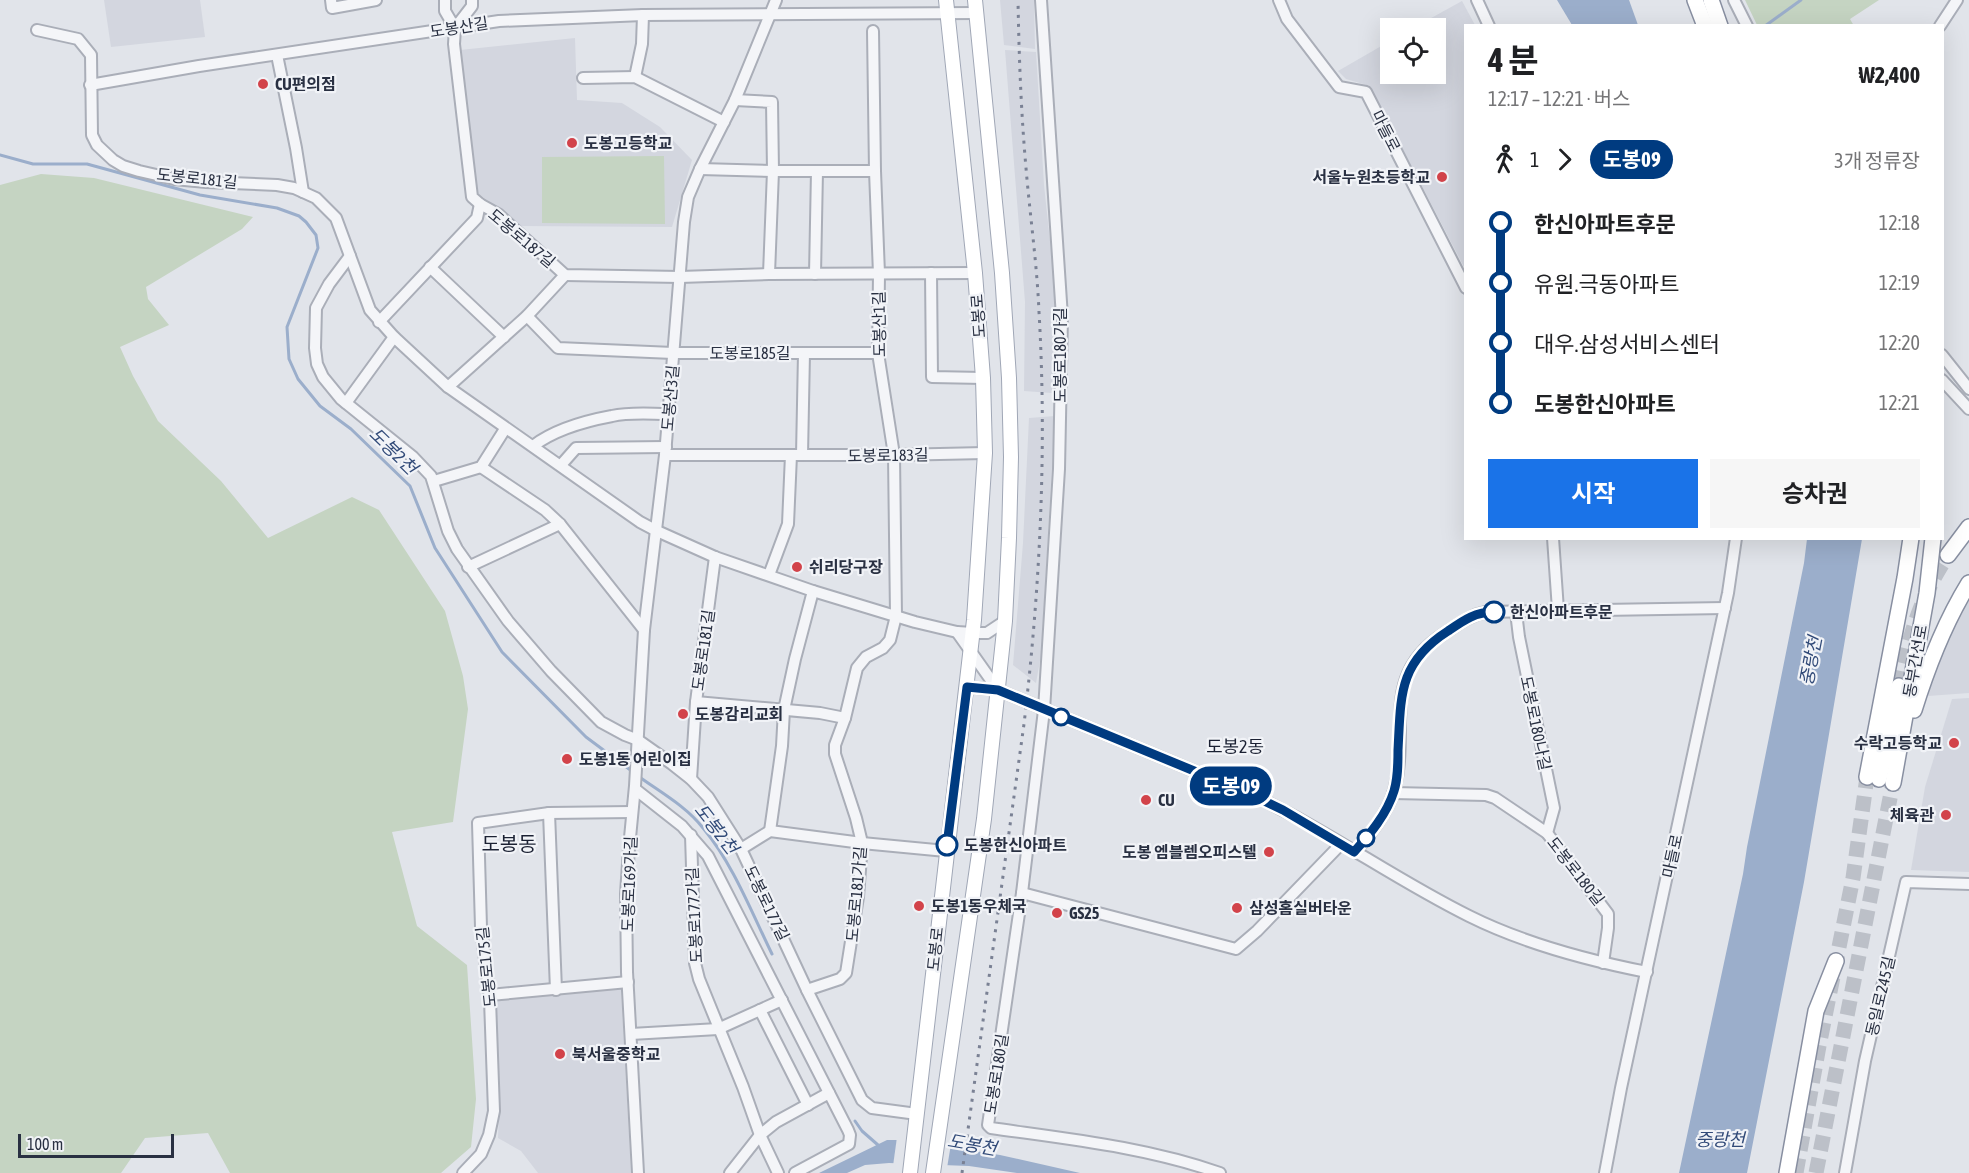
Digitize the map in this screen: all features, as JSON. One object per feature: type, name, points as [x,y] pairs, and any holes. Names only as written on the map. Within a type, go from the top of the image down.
[{"type":"highway","points":[[1695,0],[1704,24]]},
{"type":"highway","points":[[1711,0],[1719,24]]},
{"type":"highway","points":[[1948,555],[1969,527]]},
{"type":"highway","name":"동부간선로","points":[[1880,780],[1911,540]]},
{"type":"highway","name":"동부간선로","points":[[1880,780],[1897,761],[1927,593],[1933,540]]},
{"type":"highway","points":[[1897,761],[1926,672],[1956,604],[1969,583]]},
{"type":"highway","points":[[1880,780],[1899,686]]},
{"type":"highway","points":[[1787,1173],[1816,1011],[1836,961]]},
{"type":"main road","name":"도봉로","points":[[910,1173],[971,653],[985,453],[983,378],[975,273],[947,7]]},
{"type":"main road","name":"도봉로","points":[[933,1173],[984,819],[1005,621],[1011,457],[1010,378],[976,7]]},
{"type":"street","points":[[331,0],[332,8],[376,0]]},
{"type":"street","name":"도봉로187길","points":[[445,0],[445,11],[455,28],[454,44],[472,197],[498,214],[565,275],[680,277],[975,273]]},
{"type":"street","points":[[455,28],[472,6],[472,0]]},
{"type":"street","name":"도봉산3길","points":[[637,743],[644,630],[657,531],[688,197],[735,100],[776,0]]},
{"type":"street","name":"도봉로180가길","points":[[1041,0],[1062,340],[1057,504],[1044,710]]},
{"type":"street","name":"마들로","points":[[1279,0],[1287,19],[1339,87],[1366,93],[1464,284]]},
{"type":"street","points":[[1477,0],[1488,24]]},
{"type":"street","points":[[1734,0],[1746,24]]},
{"type":"street","points":[[1942,24],[1957,0]]},
{"type":"street","name":"도봉산길","points":[[90,85],[499,21],[976,7]]},
{"type":"street","points":[[635,76],[642,44],[643,15]]},
{"type":"street","name":"도봉로181길","points":[[37,30],[78,39],[91,55],[92,135],[104,152],[123,166],[174,179],[286,186],[316,198],[336,218],[367,303],[394,337],[448,387],[640,522],[715,556],[813,591],[957,632]]},
{"type":"street","name":"도봉산1길","points":[[873,31],[879,274],[878,353],[894,455],[896,615]]},
{"type":"street","points":[[277,55],[303,192]]},
{"type":"street","points":[[583,78],[635,76],[724,122]]},
{"type":"street","points":[[735,100],[772,102],[773,171],[769,274]]},
{"type":"street","points":[[700,169],[875,171]]},
{"type":"street","points":[[815,274],[818,171]]},
{"type":"street","points":[[380,322],[477,218],[480,204]]},
{"type":"street","name":"도봉로177길","points":[[350,256],[318,303],[314,324],[315,356],[326,382],[345,403],[414,458],[428,472],[434,481],[448,531],[468,567],[530,648],[601,722],[625,735],[691,779],[708,797],[741,849],[862,1100],[872,1108],[917,1117]]},
{"type":"street","points":[[430,267],[504,337]]},
{"type":"street","points":[[931,273],[932,377],[983,378]]},
{"type":"street","points":[[448,387],[527,316],[565,275]]},
{"type":"street","name":"도봉로185길","points":[[527,316],[558,348],[674,353],[878,353]]},
{"type":"street","points":[[345,403],[394,337]]},
{"type":"street","points":[[769,575],[788,524],[797,455],[804,353]]},
{"type":"street","points":[[1944,358],[1969,389]]},
{"type":"street","points":[[1944,382],[1969,409]]},
{"type":"street","points":[[533,446],[562,430],[613,415],[668,414]]},
{"type":"street","points":[[434,481],[481,467],[505,429]]},
{"type":"street","points":[[561,465],[576,448],[665,451]]},
{"type":"street","name":"도봉로183길","points":[[665,451],[797,455],[985,453]]},
{"type":"street","points":[[481,467],[545,510],[560,524],[644,630]]},
{"type":"street","points":[[468,567],[560,524]]},
{"type":"street","points":[[1553,540],[1558,610]]},
{"type":"street","name":"마들로","points":[[1605,1173],[1725,608],[1736,540]]},
{"type":"street","name":"도봉로181길","points":[[691,779],[696,702],[715,556]]},
{"type":"street","points":[[770,831],[782,746],[784,710],[813,591]]},
{"type":"street","points":[[1354,852],[1379,820],[1393,793],[1396,780],[1400,705],[1404,684],[1411,668],[1423,650],[1473,614],[1558,610],[1725,608]]},
{"type":"street","name":"도봉로180나길","points":[[1516,612],[1519,637],[1554,808],[1547,833]]},
{"type":"street","name":"도봉로181가길","points":[[807,990],[840,980],[846,973],[858,897],[862,843],[834,745],[845,718],[857,668],[866,657],[884,648],[890,640],[896,615]]},
{"type":"street","points":[[957,632],[987,633],[1005,621]]},
{"type":"street","points":[[957,632],[998,690]]},
{"type":"street","points":[[967,687],[998,690],[1250,794],[1283,810],[1469,916],[1495,928],[1561,952],[1647,972]]},
{"type":"street","points":[[696,702],[820,713],[845,718]]},
{"type":"street","name":"도봉로180길","points":[[1044,710],[1022,893],[988,1126],[1148,1153],[1180,1160],[1220,1173]]},
{"type":"street","name":"도봉로169가길","points":[[637,743],[626,894],[638,1173]]},
{"type":"street","name":"도봉로177길","points":[[635,788],[691,835],[708,856],[850,1135],[849,1144],[795,1173]]},
{"type":"street","name":"도봉로180길","points":[[1393,793],[1486,795],[1495,798],[1547,833],[1608,914],[1609,922],[1603,963]]},
{"type":"street","name":"도봉로175길","points":[[463,1173],[481,1154],[489,1135],[494,1111],[490,994],[481,927],[478,823],[549,813],[632,812]]},
{"type":"street","points":[[549,813],[556,990]]},
{"type":"street","points":[[741,849],[770,831],[946,851]]},
{"type":"street","name":"도봉로177가길","points":[[691,835],[695,963],[699,979],[760,1135],[778,1173]]},
{"type":"street","points":[[1022,893],[1236,949],[1257,931],[1341,844]]},
{"type":"street","name":"동일로245길","points":[[1845,1173],[1865,1061],[1906,882],[1969,884]]},
{"type":"street","points":[[490,994],[628,982]]},
{"type":"street","points":[[631,1034],[718,1029],[782,1000]]},
{"type":"street","points":[[760,1010],[808,1105]]},
{"type":"street","points":[[730,1173],[760,1135],[776,1122],[829,1093]]},
{"type":"shaded area","points":[[104,0],[200,0],[205,37],[111,47]]},
{"type":"shaded area","points":[[1000,0],[1034,0],[1035,49],[1004,45]]},
{"type":"shaded area","name":"서울누원초등학교","points":[[1462,1],[1474,24],[1464,24],[1464,267],[1370,86],[1346,79],[1338,71],[1380,47],[1380,84],[1446,84],[1446,18],[1431,18]]},
{"type":"shaded area","name":"도봉고등학교","points":[[575,38],[577,100],[622,103],[660,127],[692,160],[672,227],[519,226],[474,190],[460,50]]},
{"type":"shaded area","points":[[1005,50],[1036,52],[1044,185],[1057,307],[1052,393],[1024,391],[1025,302]]},
{"type":"shaded area","points":[[1055,416],[1041,655],[1036,683],[1013,665],[1023,543],[1029,418]]},
{"type":"shaded area","points":[[1969,601],[1969,693],[1928,696],[1943,644]]},
{"type":"shaded area","name":"수락고등학교","points":[[1969,698],[1969,872],[1911,870],[1925,787],[1952,699]]},
{"type":"shaded area","name":"북서울중학교","points":[[621,989],[631,1173],[538,1173],[521,1151],[498,1138],[499,1109],[490,1000]]},
{"type":"green space","points":[[1745,0],[1879,0],[1850,19],[1853,24],[1757,24]]},
{"type":"green space","points":[[664,156],[665,224],[542,223],[542,157]]},
{"type":"green space","points":[[41,174],[94,178],[253,217],[242,229],[146,287],[148,299],[169,325],[120,347],[133,376],[158,421],[221,481],[268,538],[352,497],[379,510],[445,611],[463,676],[468,709],[453,822],[392,832],[417,926],[467,965],[476,1099],[471,1147],[441,1173],[230,1173],[208,1133],[145,1138],[121,1173],[0,1173],[0,185]]},
{"type":"water","points":[[1557,0],[1629,0],[1638,24],[1571,24]]},
{"type":"water","name":"중랑천","points":[[1807,540],[1862,540],[1804,882],[1747,1173],[1679,1173],[1743,874]]},
{"type":"water","name":"도봉천","points":[[887,1140],[906,1140],[1000,1155],[1080,1173],[1017,1173],[969,1166],[889,1163],[865,1165],[847,1173],[819,1173]]},
{"type":"pier","points":[[897,1137],[951,1144],[947,1168],[893,1166]]},
{"type":"waterway","points":[[1768,24],[1801,0]]},
{"type":"waterway","name":"도봉2천","points":[[0,155],[33,164],[87,164],[200,195],[277,208],[299,216],[306,222],[316,235],[318,248],[287,327],[289,359],[298,379],[320,406],[351,429],[410,486],[435,548],[502,652],[586,737],[633,772]]},
{"type":"waterway","name":"도봉2천","points":[[638,776],[689,813],[714,842],[741,888],[772,954]]},
{"type":"waterway","name":"도봉2천","points":[[855,1121],[862,1131],[878,1145]]},
{"type":"tunnel","points":[[1899,686],[1917,618],[1930,586],[1948,555]]},
{"type":"tunnel","points":[[1796,1173],[1853,878],[1867,777]]},
{"type":"tunnel","points":[[1816,1173],[1893,783]]},
{"type":"railway","points":[[962,1173],[1024,724],[1038,570],[1042,467],[1041,363],[1037,276],[1023,126],[1018,0]]},
{"type":"bus line","name":"도봉09","points":[[947,845],[967,687],[998,690],[1218,780],[1283,810],[1354,852],[1368,837],[1393,793],[1398,764],[1400,705],[1404,684],[1411,668],[1423,650],[1437,638],[1473,614],[1494,612]]},
{"type":"place","name":"CU편의점","points":[[263,84]]},
{"type":"place","name":"도봉고등학교","points":[[572,143]]},
{"type":"place","name":"서울누원초등학교","points":[[1442,177]]},
{"type":"place","name":"쉬리당구장","points":[[797,567]]},
{"type":"place","name":"한신아파트후문","points":[[1494,612]]},
{"type":"place","name":"도봉감리교회","points":[[683,714]]},
{"type":"place","name":"수락고등학교","points":[[1954,743]]},
{"type":"place","name":"도봉1동 어린이집","points":[[567,759]]},
{"type":"place","name":"CU","points":[[1146,800]]},
{"type":"place","name":"체육관","points":[[1946,815]]},
{"type":"place","name":"도봉한신아파트","points":[[947,845]]},
{"type":"place","name":"도봉 엠블렘오피스텔","points":[[1269,852]]},
{"type":"place","name":"도봉1동우체국","points":[[919,906]]},
{"type":"place","name":"삼성홈실버타운","points":[[1237,908]]},
{"type":"place","name":"GS25","points":[[1057,913]]},
{"type":"place","name":"북서울중학교","points":[[560,1054]]},
{"type":"district","name":"도봉2동","points":[[1235,747]]},
{"type":"district","name":"도봉동","points":[[509,844]]}]
